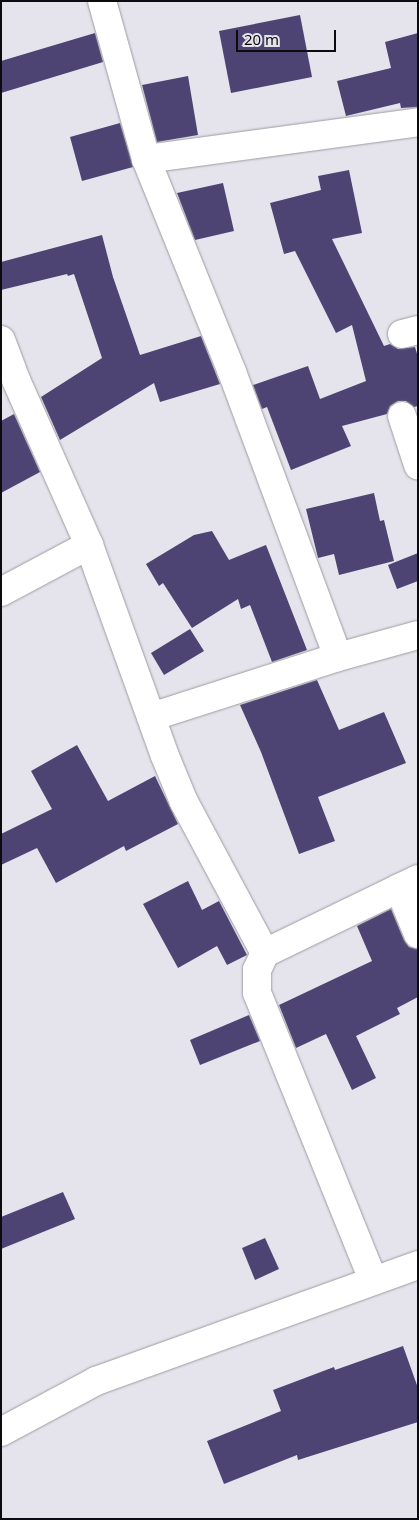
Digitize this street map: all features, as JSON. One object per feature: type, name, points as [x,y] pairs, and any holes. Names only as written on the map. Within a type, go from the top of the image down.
[{"type":"street","points":[[102,1],[146,159],[232,372],[338,656]]},
{"type":"street","points":[[146,159],[418,122]]},
{"type":"street","points":[[1,340],[16,380],[89,546],[184,802],[265,953]]},
{"type":"street","points":[[402,416],[418,465]]},
{"type":"street","points":[[1,592],[89,546]]},
{"type":"street","points":[[151,717],[338,656],[418,635]]},
{"type":"street","points":[[372,1280],[257,993],[257,970],[265,953],[408,883],[418,934]]},
{"type":"street","points":[[1,1432],[96,1381],[418,1265]]},
{"type":"building","points":[[300,15],[312,77],[231,93],[219,31]]},
{"type":"building","points":[[95,33],[103,62],[1,93],[1,61]]},
{"type":"building","points":[[418,33],[418,107],[401,108],[400,103],[346,116],[337,81],[391,68],[385,42]]},
{"type":"building","points":[[188,76],[198,135],[157,142],[142,85]]},
{"type":"building","points":[[120,123],[133,167],[82,181],[70,137]]},
{"type":"building","points":[[349,170],[362,233],[332,239],[384,346],[390,344],[398,349],[415,347],[418,357],[418,406],[414,407],[406,401],[398,401],[390,406],[387,414],[342,426],[351,446],[291,470],[267,407],[262,409],[253,385],[308,366],[320,399],[366,381],[352,325],[336,333],[295,251],[284,254],[270,203],[321,190],[318,176]]},
{"type":"building","points":[[223,183],[234,231],[195,240],[177,193]]},
{"type":"building","points":[[102,235],[113,277],[140,355],[201,336],[220,384],[160,402],[154,383],[60,440],[41,397],[102,358],[74,274],[1,290],[1,262]]},
{"type":"building","points":[[14,414],[40,472],[1,493],[1,421]]},
{"type":"building","points":[[374,493],[380,521],[384,520],[394,561],[339,575],[334,554],[318,558],[306,509]]},
{"type":"building","points":[[212,531],[229,560],[266,545],[307,650],[272,662],[250,605],[241,609],[238,599],[192,628],[163,583],[159,586],[146,564],[194,535]]},
{"type":"building","points":[[418,553],[418,581],[397,589],[388,565]]},
{"type":"building","points":[[190,629],[204,651],[164,675],[151,653]]},
{"type":"building","points":[[317,680],[339,730],[384,712],[406,763],[318,797],[335,841],[299,854],[261,752],[240,705]]},
{"type":"building","points":[[77,745],[108,801],[155,776],[178,824],[126,851],[124,846],[56,883],[37,848],[1,865],[1,834],[52,809],[31,771]]},
{"type":"building","points":[[188,881],[202,910],[219,901],[247,955],[227,965],[217,946],[178,968],[143,904]]},
{"type":"building","points":[[391,909],[404,940],[409,947],[418,949],[418,997],[397,1008],[400,1014],[356,1036],[376,1078],[352,1090],[326,1034],[296,1048],[279,1005],[372,961],[357,926]]},
{"type":"building","points":[[249,1015],[260,1041],[200,1065],[190,1040]]},
{"type":"building","points":[[63,1192],[75,1219],[1,1249],[1,1217]]},
{"type":"building","points":[[265,1238],[279,1269],[255,1280],[242,1248]]},
{"type":"building","points":[[403,1346],[418,1388],[418,1422],[298,1460],[297,1455],[224,1484],[207,1441],[281,1411],[273,1390],[334,1367],[335,1370]]}]
